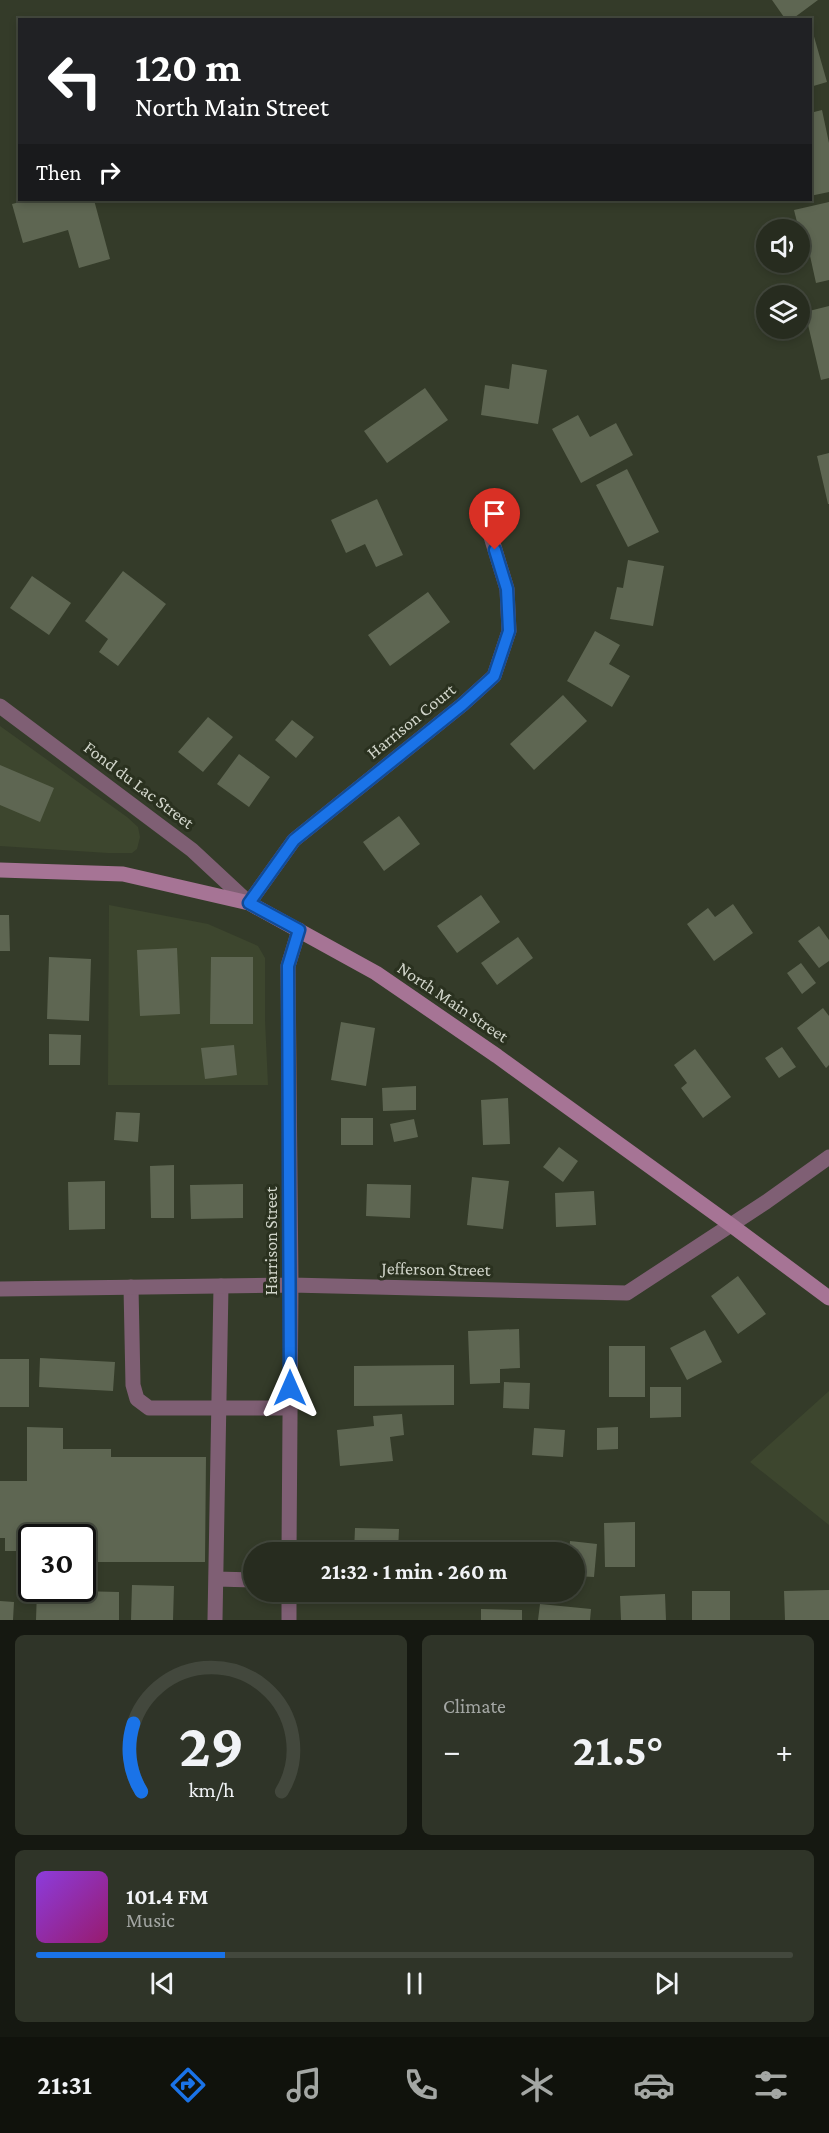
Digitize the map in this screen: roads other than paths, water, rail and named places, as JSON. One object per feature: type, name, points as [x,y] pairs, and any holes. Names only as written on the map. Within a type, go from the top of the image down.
[{"type":"main road","name":"North Main Street","points":[[0,870],[123,874],[249,903],[376,973],[497,1056],[829,1298]]},
{"type":"street","name":"Harrison Court","points":[[249,903],[294,840],[462,705],[494,676],[509,631],[507,589],[489,530]]},
{"type":"street","name":"Fond du Lac Street","points":[[0,706],[192,850],[249,903]]},
{"type":"street","name":"Harrison Street","points":[[289,1542],[291,1285],[288,966],[299,930]]},
{"type":"street","name":"Jefferson Street","points":[[0,1289],[291,1285],[627,1293],[829,1157]]},
{"type":"street","points":[[215,1620],[221,1286]]},
{"type":"street","points":[[131,1287],[133,1385],[137,1399],[149,1408],[290,1408]]},
{"type":"street","points":[[216,1579],[243,1580]]},
{"type":"street","points":[[289,1602],[289,1620]]}]
